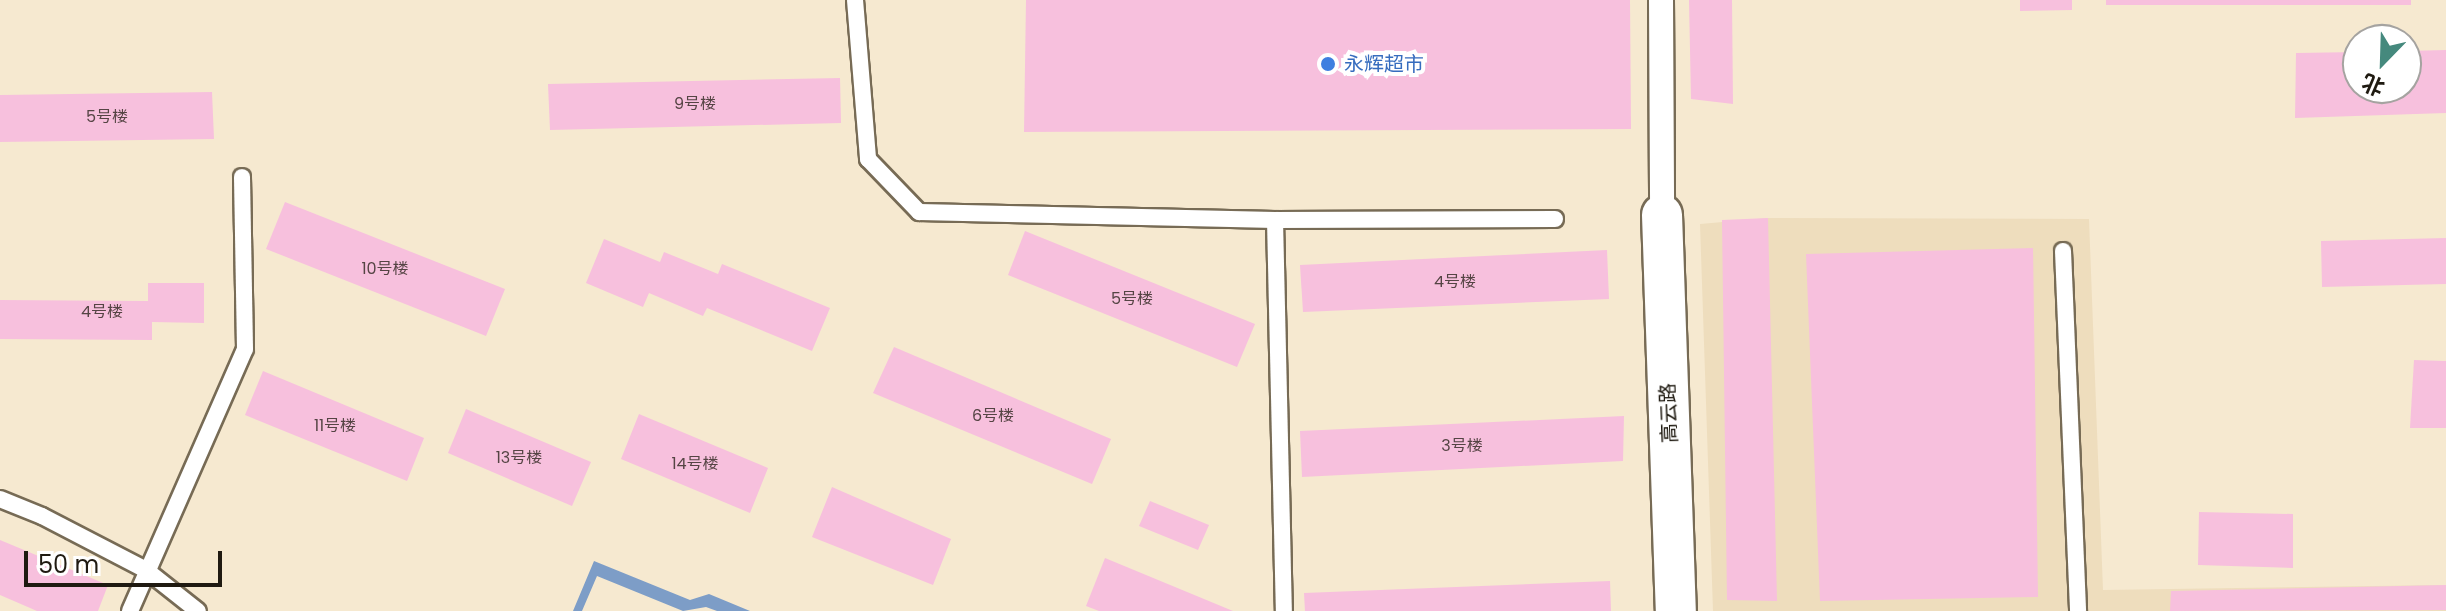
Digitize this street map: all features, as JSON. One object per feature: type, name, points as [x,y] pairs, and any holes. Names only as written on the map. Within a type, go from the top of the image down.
[{"type":"street","points":[[1661,0],[1662,215]]},
{"type":"street","name":"高云路","points":[[1662,215],[1676,611]]},
{"type":"lane","points":[[855,0],[868,159],[919,212],[1275,220],[1555,219]]},
{"type":"lane","points":[[130,611],[245,349],[242,177]]},
{"type":"lane","points":[[1275,220],[1284,611]]},
{"type":"lane","points":[[2063,251],[2078,611]]},
{"type":"lane","points":[[0,499],[42,516],[146,570],[198,611]]},
{"type":"shaded area","points":[[1768,218],[2089,219],[2103,590],[2446,585],[2446,611],[1713,611],[1700,224]]},
{"type":"water","points":[[594,561],[690,600],[709,594],[750,611],[717,611],[706,607],[683,611],[597,576],[582,611],[573,611]]},
{"type":"building","name":"永辉超市","points":[[1026,0],[1630,0],[1631,129],[1024,132]]},
{"type":"building","points":[[1689,0],[1732,0],[1733,104],[1691,99]]},
{"type":"building","points":[[2020,0],[2072,0],[2072,10],[2020,11]]},
{"type":"building","points":[[2106,0],[2411,0],[2411,5],[2106,5]]},
{"type":"building","points":[[2446,50],[2446,113],[2295,118],[2296,53],[2342,52],[2342,104],[2422,104],[2422,51]]},
{"type":"building","points":[[840,78],[841,123],[550,130],[548,84]]},
{"type":"building","points":[[212,92],[214,139],[0,142],[0,95]]},
{"type":"building","points":[[285,202],[505,289],[486,336],[266,249]]},
{"type":"building","points":[[1768,218],[1777,601],[1727,600],[1722,220]]},
{"type":"building","points":[[1025,231],[1255,324],[1237,367],[1008,275]]},
{"type":"building","points":[[2446,238],[2446,284],[2322,287],[2321,241]]},
{"type":"building","points":[[604,239],[660,262],[664,252],[718,274],[722,264],[830,308],[812,351],[707,308],[703,316],[649,293],[643,307],[586,283]]},
{"type":"building","points":[[2033,248],[2038,597],[1820,601],[1806,254]]},
{"type":"building","points":[[1607,250],[1609,299],[1303,312],[1300,265]]},
{"type":"building","points":[[148,283],[204,283],[204,323],[152,322],[152,340],[0,339],[0,300],[148,301]]},
{"type":"building","points":[[894,347],[1111,439],[1092,484],[873,393]]},
{"type":"building","points":[[2414,360],[2446,361],[2446,428],[2410,428]]},
{"type":"building","points":[[263,371],[424,438],[407,481],[245,415]]},
{"type":"building","points":[[466,409],[591,462],[572,506],[448,453]]},
{"type":"building","points":[[639,414],[768,468],[750,513],[621,459]]},
{"type":"building","points":[[1624,416],[1623,461],[1302,477],[1300,431]]},
{"type":"building","points":[[832,487],[951,539],[933,585],[812,537]]},
{"type":"building","points":[[1150,501],[1209,525],[1198,550],[1139,526]]},
{"type":"building","points":[[2199,512],[2293,514],[2293,568],[2198,565]]},
{"type":"building","points":[[0,540],[108,585],[98,611],[37,611],[0,595]]},
{"type":"building","points":[[1105,558],[1233,611],[1099,611],[1086,606]]},
{"type":"building","points":[[1610,581],[1611,611],[1305,611],[1304,593]]},
{"type":"building","points":[[2446,585],[2446,610],[2170,611],[2171,591]]},
{"type":"place","name":"永辉超市","points":[[1328,64]]}]
